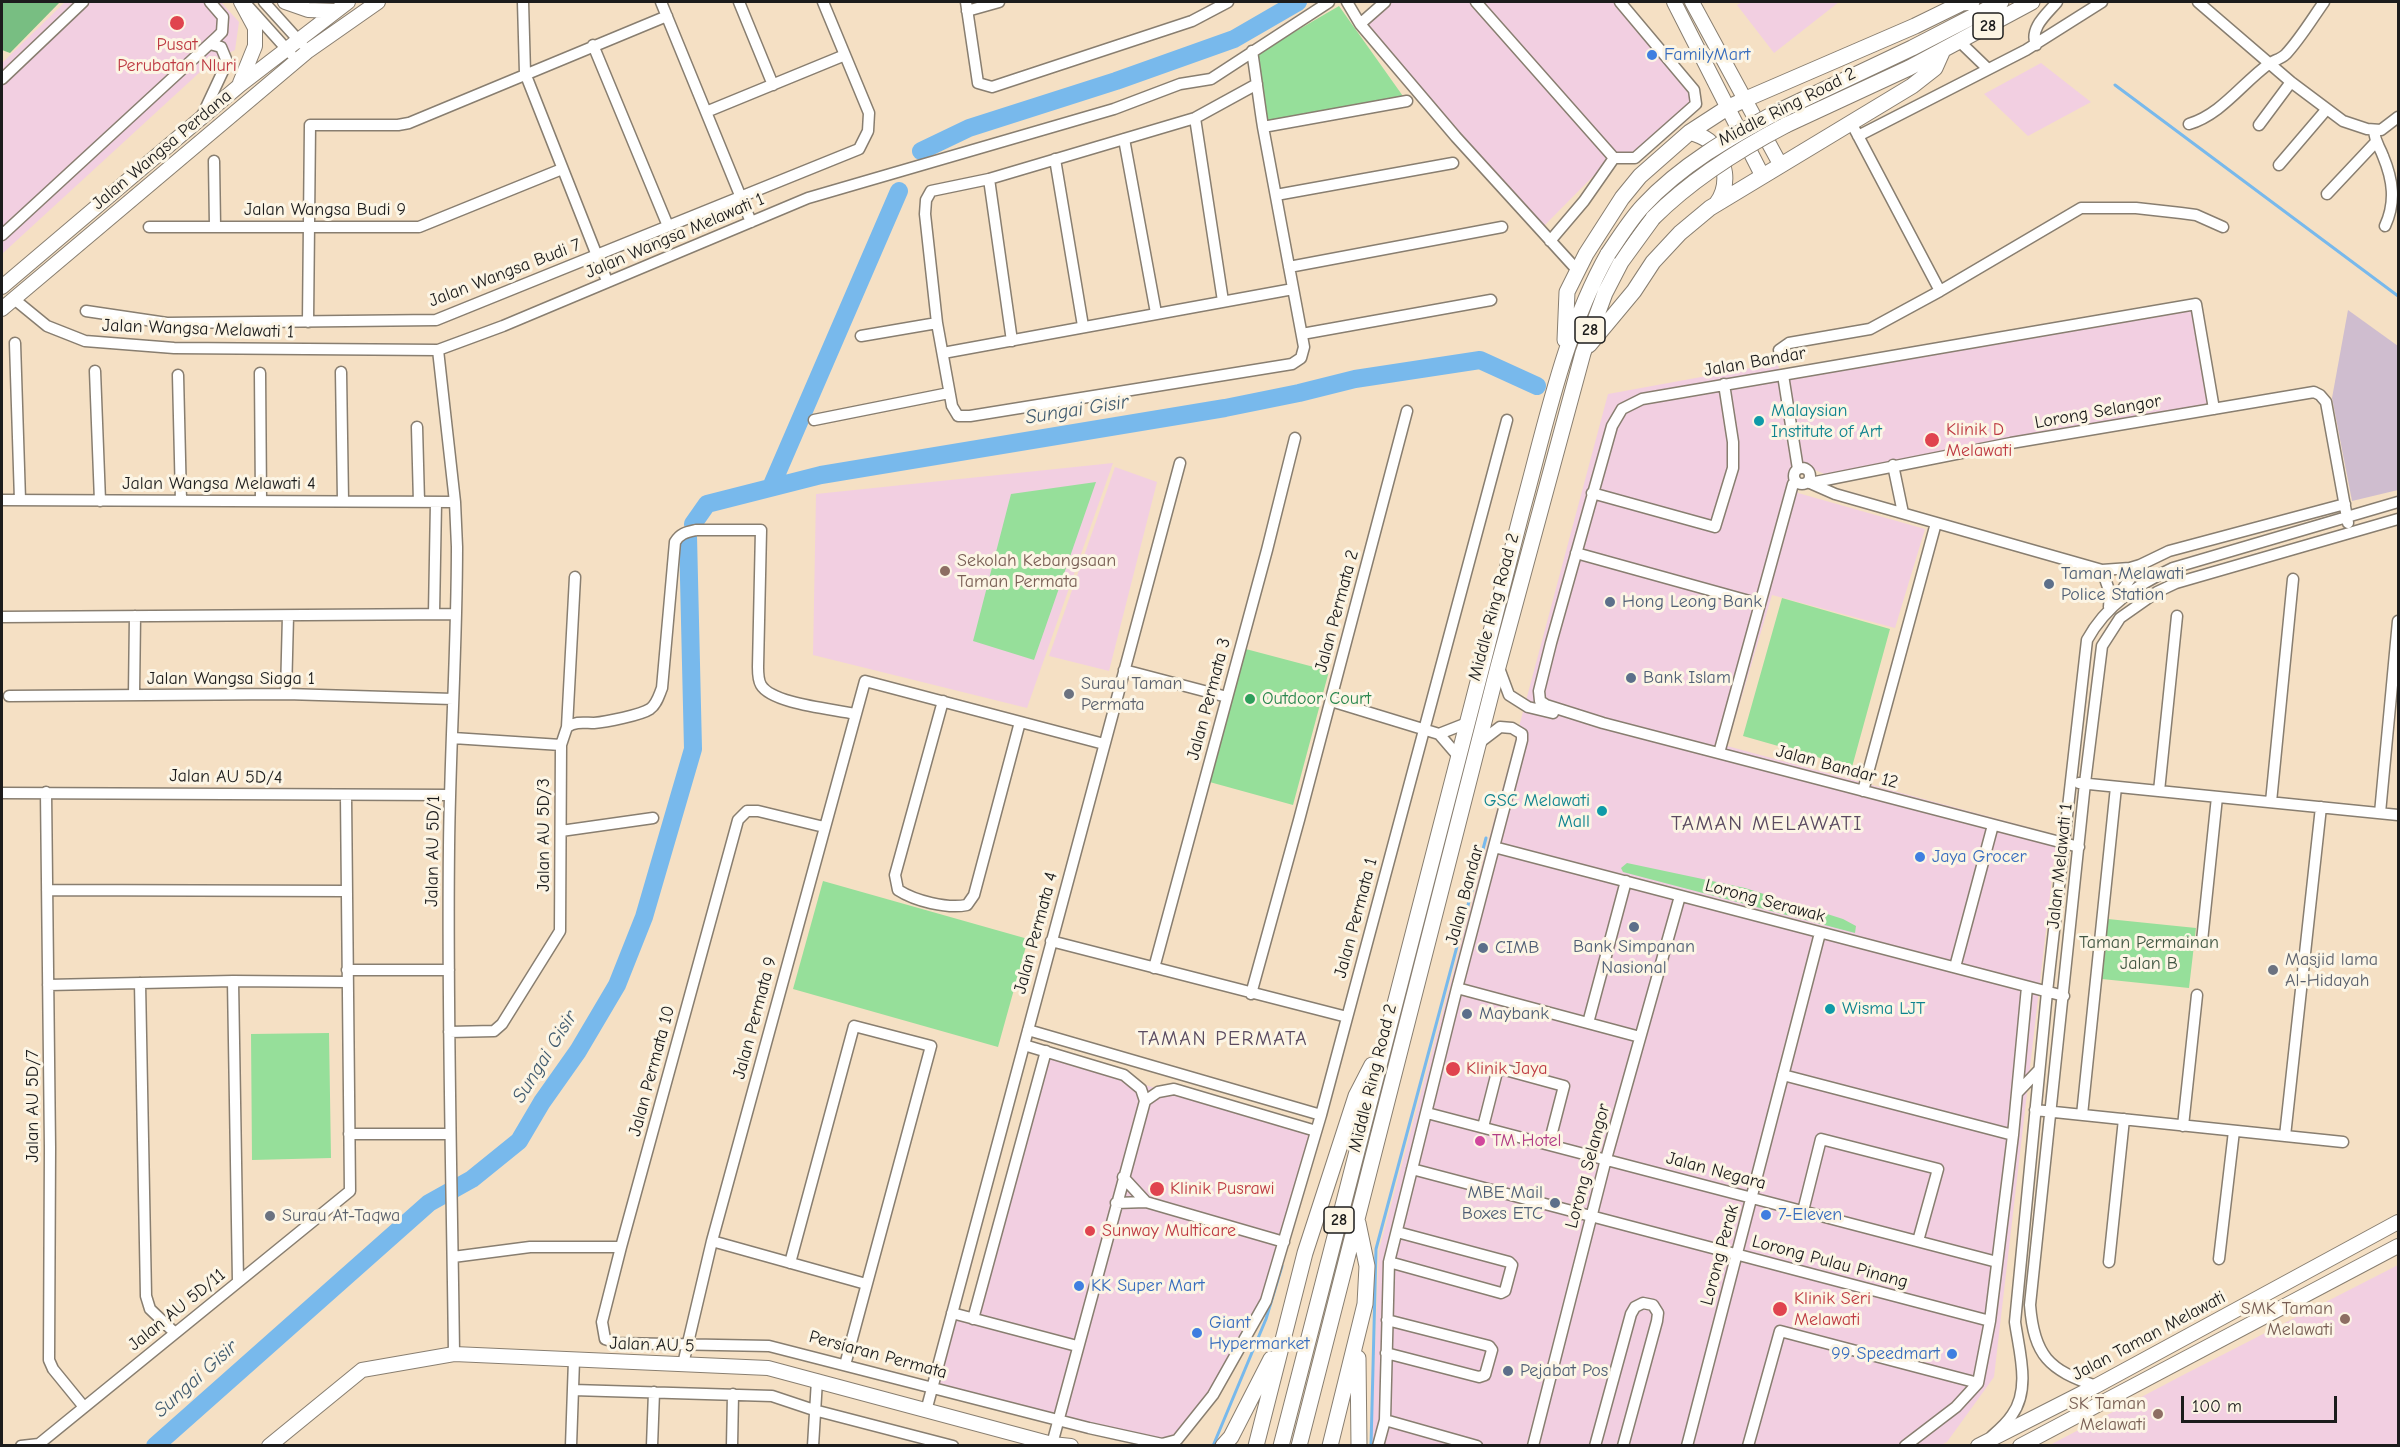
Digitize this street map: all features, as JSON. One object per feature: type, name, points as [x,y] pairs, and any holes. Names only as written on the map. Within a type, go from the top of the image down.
[{"type":"highway","points":[[1564,358],[1567,292],[1578,271],[1607,220],[1640,176],[1690,132],[1727,108],[1746,99],[1915,26],[1962,3],[1972,2]]},
{"type":"highway","name":"Middle Ring Road 2","points":[[1299,1446],[1498,667],[1583,353],[1605,293],[1621,262],[1653,218],[1670,201],[1710,170],[1783,118],[2001,2]]},
{"type":"highway","name":"Middle Ring Road 2","points":[[1281,1446],[1521,511],[1564,358],[1590,286],[1608,254],[1642,207],[1666,184],[1722,143],[1943,50],[2032,2]]},
{"type":"highway","points":[[1583,353],[1634,291],[1653,262],[1680,233],[1716,204],[1780,164],[1854,129],[1935,68],[1943,50]]},
{"type":"highway","points":[[1690,132],[1712,143],[1726,175],[1726,186],[1716,204]]},
{"type":"highway","points":[[1256,1446],[1305,1253],[1356,1096],[1385,1041]]},
{"type":"highway","points":[[1330,1442],[1365,1304],[1367,1266],[1357,1218]]},
{"type":"highway","points":[[1223,1446],[1231,1437],[1283,1336]]},
{"type":"highway","points":[[1358,1337],[1359,1446]]},
{"type":"highway","points":[[1262,1420],[1262,1440],[1265,1446]]},
{"type":"main road","points":[[240,85],[255,46],[255,28],[242,2]]},
{"type":"main road","points":[[285,2],[309,10],[336,11]]},
{"type":"main road","name":"Jalan Wangsa Perdana","points":[[2,287],[240,85],[348,2]]},
{"type":"main road","name":"Jalan Wangsa Perdana","points":[[2,309],[308,51],[378,2]]},
{"type":"main road","points":[[1674,2],[1762,176]]},
{"type":"main road","points":[[1692,2],[1780,164]]},
{"type":"main road","name":"Jalan Taman Melawati","points":[[1983,1443],[2096,1386],[2398,1222]]},
{"type":"main road","name":"Jalan Taman Melawati","points":[[2020,1446],[2398,1246]]},
{"type":"main road","name":"Jalan AU 5","points":[[269,1446],[362,1370],[454,1354],[768,1368],[1053,1445]]},
{"type":"main road","points":[[1053,1445],[1071,1446]]},
{"type":"street","points":[[3,74],[83,2]]},
{"type":"street","points":[[2,235],[222,32],[223,17],[210,2]]},
{"type":"street","points":[[242,2],[297,61]]},
{"type":"street","points":[[264,2],[308,51]]},
{"type":"street","points":[[523,2],[525,73],[607,281]]},
{"type":"street","points":[[661,2],[751,222]]},
{"type":"street","points":[[739,2],[773,85]]},
{"type":"street","points":[[706,112],[844,55],[823,2]]},
{"type":"street","points":[[999,2],[966,6],[978,83],[992,87],[1192,21],[1228,2]]},
{"type":"street","name":"Jalan Wangsa Melawati 1","points":[[14,299],[47,326],[85,341],[174,348],[438,350],[503,326],[808,198],[1114,109],[1180,84],[1211,79],[1329,2]]},
{"type":"street","points":[[1347,2],[1360,24],[1456,136],[1578,271]]},
{"type":"street","points":[[1360,24],[1385,2]]},
{"type":"street","points":[[1476,2],[1614,158],[1635,158],[1696,104],[1694,90],[1620,2]]},
{"type":"street","points":[[2036,45],[2033,39],[2035,30],[2057,2]]},
{"type":"street","points":[[1940,291],[1854,129],[2036,45],[2102,2]]},
{"type":"street","points":[[2198,2],[2290,82],[2326,110],[2351,124],[2374,130],[2381,130],[2398,117]]},
{"type":"street","points":[[2189,124],[2213,113],[2270,63],[2284,56],[2324,2]]},
{"type":"street","points":[[308,322],[310,125],[403,125],[667,16]]},
{"type":"street","points":[[1959,41],[1988,69]]},
{"type":"street","points":[[200,121],[224,71],[226,59],[221,47],[210,44]]},
{"type":"street","points":[[594,45],[668,226]]},
{"type":"street","points":[[1252,51],[1257,84],[1263,127],[1302,334],[1304,347],[1301,358],[1292,364],[958,416],[952,406],[949,393],[937,323],[925,214],[926,200],[931,191],[989,179],[1195,118],[1257,84]]},
{"type":"street","name":"Jalan Wangsa Budi 7","points":[[86,311],[167,323],[436,320],[859,149],[868,131],[868,113],[844,55]]},
{"type":"street","points":[[2259,125],[2290,82]]},
{"type":"street","points":[[1263,127],[1407,101]]},
{"type":"street","points":[[2279,165],[2326,110]]},
{"type":"street","points":[[1195,118],[1223,301]]},
{"type":"street","points":[[2374,130],[2374,143],[2382,153],[2392,180],[2391,213],[2385,226]]},
{"type":"street","points":[[1124,139],[1156,313]]},
{"type":"street","points":[[2327,194],[2374,143]]},
{"type":"street","points":[[1550,241],[1584,201],[1614,158]]},
{"type":"street","points":[[1055,159],[1083,326]]},
{"type":"street","points":[[214,161],[215,226]]},
{"type":"street","points":[[1276,195],[1452,163]]},
{"type":"street","name":"Jalan Wangsa Budi 9","points":[[149,227],[420,227],[562,169]]},
{"type":"street","points":[[989,179],[1012,340]]},
{"type":"street","points":[[1779,350],[1790,343],[1870,329],[1940,291],[2081,208],[2136,208],[2196,215],[2223,227]]},
{"type":"street","points":[[1289,267],[1502,227]]},
{"type":"street","points":[[942,353],[1293,289]]},
{"type":"street","points":[[1302,334],[1491,300]]},
{"type":"street","name":"Jalan Bandar","points":[[1539,696],[1592,493],[1612,426],[1622,409],[1642,399],[2196,304],[2214,409]]},
{"type":"street","points":[[861,336],[937,323]]},
{"type":"street","points":[[15,343],[20,500]]},
{"type":"street","name":"Jalan AU 5D/1","points":[[438,350],[455,502],[456,614],[450,795],[449,970],[454,1354]]},
{"type":"street","points":[[96,371],[100,501]]},
{"type":"street","points":[[341,372],[342,501]]},
{"type":"street","points":[[260,373],[261,501]]},
{"type":"street","points":[[178,375],[181,501]]},
{"type":"street","points":[[1783,375],[1803,479]]},
{"type":"street","points":[[1592,493],[1715,527],[1733,468],[1733,442],[1724,384]]},
{"type":"street","name":"Lorong Selangor","points":[[1803,479],[2314,392],[2326,402],[2345,504]]},
{"type":"street","points":[[814,420],[949,393]]},
{"type":"street","name":"Jalan Permata 2","points":[[1251,993],[1407,411]]},
{"type":"street","name":"Jalan Permata 1","points":[[1284,1242],[1321,1115],[1507,420]]},
{"type":"street","points":[[417,427],[419,502]]},
{"type":"street","name":"Jalan Permata 3","points":[[1154,968],[1295,438]]},
{"type":"street","name":"Jalan Permata 4","points":[[926,1411],[1180,464]]},
{"type":"street","points":[[1893,465],[1903,513]]},
{"type":"street","points":[[1803,479],[1834,494],[2102,570],[2130,568],[2169,551],[2345,504],[2350,533]]},
{"type":"street","points":[[1719,753],[1794,484],[1803,479]]},
{"type":"street","name":"Jalan Wangsa Melawati 4","points":[[2,500],[455,502]]},
{"type":"street","points":[[434,614],[436,502]]},
{"type":"street","name":"Jalan Melawati 1","points":[[1983,1443],[2013,1414],[2021,1395],[2023,1373],[2015,1322],[2047,992],[2087,640],[2097,622],[2109,609],[2141,585],[2174,568],[2398,502]]},
{"type":"street","name":"Jalan Melawati 1","points":[[2096,1386],[2067,1376],[2055,1368],[2036,1340],[2031,1323],[2030,1305],[2085,783],[2102,646],[2120,618],[2157,592],[2176,583],[2398,519]]},
{"type":"street","points":[[1863,791],[1935,523]]},
{"type":"street","points":[[567,728],[572,724],[603,721],[641,712],[650,709],[657,701],[662,688],[673,552],[679,536],[696,530],[760,530],[758,667],[762,687],[770,695],[784,700],[855,714]]},
{"type":"street","points":[[2231,534],[2253,545]]},
{"type":"street","points":[[1576,553],[1760,604]]},
{"type":"street","points":[[2109,609],[2140,565]]},
{"type":"street","points":[[2102,570],[2110,593],[2109,609]]},
{"type":"street","name":"Jalan AU 5D/3","points":[[449,1032],[494,1031],[502,1024],[560,932],[561,745],[567,728],[575,577]]},
{"type":"street","points":[[2271,802],[2293,579]]},
{"type":"street","points":[[2,617],[456,614]]},
{"type":"street","points":[[134,695],[135,616]]},
{"type":"street","points":[[286,694],[288,616]]},
{"type":"street","points":[[2159,791],[2177,616]]},
{"type":"street","points":[[2380,813],[2398,621]]},
{"type":"street","points":[[1498,667],[1509,695],[1528,707],[1580,721],[1603,723]]},
{"type":"street","points":[[1124,670],[1227,697]]},
{"type":"street","name":"Jalan Permata 9","points":[[683,1364],[712,1241],[865,681],[944,701]]},
{"type":"street","name":"Jalan Wangsa Siaga 1","points":[[9,696],[286,694],[453,699]]},
{"type":"street","points":[[1518,701],[1539,696],[1546,705],[1603,723]]},
{"type":"street","points":[[1020,722],[974,895],[967,905],[955,908],[907,896],[898,890],[895,875],[944,701],[1104,744]]},
{"type":"street","points":[[1330,701],[1439,734],[1458,756]]},
{"type":"street","points":[[1439,734],[1467,723]]},
{"type":"street","name":"Jalan Bandar 12","points":[[1603,723],[2079,847]]},
{"type":"street","name":"Jalan Bandar","points":[[1378,1446],[1385,1420],[1389,1263],[1522,734],[1512,728],[1500,727],[1479,743]]},
{"type":"street","points":[[453,738],[561,745]]},
{"type":"street","points":[[2070,782],[2398,815]]},
{"type":"street","points":[[2082,1115],[2115,787]]},
{"type":"street","name":"Jalan AU 5D/7","points":[[46,792],[49,1360],[53,1369],[84,1407]]},
{"type":"street","name":"Jalan AU 5D/4","points":[[2,793],[450,795]]},
{"type":"street","points":[[346,796],[349,1134],[450,1134]]},
{"type":"street","points":[[2202,941],[2217,797]]},
{"type":"street","points":[[2285,1137],[2321,807]]},
{"type":"street","name":"Jalan Permata 10","points":[[687,1342],[617,1343],[605,1339],[602,1322],[621,1247],[738,820],[747,811],[758,811],[824,827]]},
{"type":"street","points":[[561,831],[653,818]]},
{"type":"street","points":[[1955,967],[1993,825]]},
{"type":"street","name":"Lorong Serawak","points":[[1494,847],[2064,996]]},
{"type":"street","points":[[1588,1023],[1626,881]]},
{"type":"street","points":[[47,890],[346,891]]},
{"type":"street","name":"Lorong Selangor","points":[[1533,1446],[1606,1159],[1680,896]]},
{"type":"street","name":"Lorong Perak","points":[[1687,1446],[1820,933]]},
{"type":"street","points":[[1051,941],[1347,1017]]},
{"type":"street","points":[[347,970],[449,970]]},
{"type":"street","points":[[48,985],[233,981],[347,982]]},
{"type":"street","points":[[233,981],[238,1281]]},
{"type":"street","points":[[140,983],[146,1296],[150,1310],[175,1333]]},
{"type":"street","points":[[1905,1446],[1956,1407],[1978,1383],[1990,1321],[2013,1136],[2027,987]]},
{"type":"street","points":[[1457,988],[1640,1037]]},
{"type":"street","points":[[2183,1126],[2197,995]]},
{"type":"street","points":[[790,1263],[854,1026],[931,1046],[845,1365]]},
{"type":"street","points":[[1028,1030],[1321,1115]]},
{"type":"street","points":[[1024,1045],[1124,1075],[1142,1091],[1145,1101],[1077,1346],[1053,1445]]},
{"type":"street","points":[[973,1319],[1046,1051]]},
{"type":"street","points":[[1483,1127],[1498,1068],[1564,1086],[1549,1144]]},
{"type":"street","points":[[2017,1093],[2039,1070]]},
{"type":"street","points":[[1783,1075],[2013,1136]]},
{"type":"street","points":[[1145,1101],[1158,1092],[1174,1089],[1316,1131]]},
{"type":"street","points":[[2035,1110],[2343,1143]]},
{"type":"street","name":"Jalan Negara","points":[[1427,1113],[1997,1262]]},
{"type":"street","points":[[2109,1262],[2124,1119]]},
{"type":"street","points":[[2219,1259],[2234,1131]]},
{"type":"street","name":"Jalan AU 5D/11","points":[[21,1446],[39,1444],[350,1191],[349,1134]]},
{"type":"street","points":[[1803,1211],[1821,1139],[1938,1169],[1918,1241]]},
{"type":"street","name":"Lorong Pulau Pinang","points":[[1412,1169],[1990,1321]]},
{"type":"street","points":[[1123,1177],[1146,1202]]},
{"type":"street","points":[[1116,1203],[1146,1202],[1284,1242]]},
{"type":"street","points":[[1389,1263],[1501,1293],[1505,1291],[1512,1265],[1509,1262],[1397,1232]]},
{"type":"street","points":[[712,1241],[866,1284]]},
{"type":"street","name":"Persiaran Permata","points":[[687,1342],[769,1346],[1058,1420],[1162,1444],[1177,1440],[1213,1395],[1266,1301],[1284,1242]]},
{"type":"street","points":[[453,1257],[531,1247],[621,1247]]},
{"type":"street","points":[[1595,1446],[1631,1314],[1635,1307],[1643,1303],[1653,1305],[1658,1313],[1658,1320],[1623,1446]]},
{"type":"street","points":[[952,1313],[1077,1346]]},
{"type":"street","points":[[1386,1353],[1479,1377],[1485,1376],[1492,1350],[1489,1346],[1387,1320]]},
{"type":"street","points":[[1748,1446],[1780,1331],[1978,1383]]},
{"type":"street","points":[[571,1446],[574,1360]]},
{"type":"street","points":[[813,1446],[817,1380]]},
{"type":"street","points":[[573,1390],[772,1396],[814,1410],[953,1446]]},
{"type":"street","points":[[652,1446],[654,1392]]},
{"type":"street","points":[[732,1446],[733,1394]]},
{"type":"street","points":[[1385,1420],[1477,1446]]},
{"type":"shaded area","points":[[65,2],[221,2],[239,22],[235,50],[212,61],[2,254],[2,61]]},
{"type":"shaded area","points":[[1392,2],[1614,2],[1690,92],[1691,102],[1634,154],[1615,154],[1543,227],[1365,25]]},
{"type":"shaded area","points":[[1742,2],[1839,2],[1774,53],[1737,5]]},
{"type":"shaded area","points":[[2041,63],[2091,102],[2028,136],[1984,94]]},
{"type":"shaded area","points":[[2193,308],[2210,406],[1829,476],[1801,464],[1788,378]]},
{"type":"shaded area","points":[[2348,310],[2398,346],[2398,490],[2352,501],[2332,398]]},
{"type":"shaded area","points":[[1778,363],[1798,493],[1925,529],[1895,628],[1772,595],[1727,746],[2057,835],[1994,1377],[1947,1442],[1941,1445],[1371,1446],[1379,1250],[1608,394]]},
{"type":"shaded area","name":"Sekolah Kebangsaan Taman Permata","points":[[1113,463],[1027,708],[813,655],[816,494]]},
{"type":"shaded area","points":[[1115,467],[1157,482],[1109,671],[1049,656]]},
{"type":"shaded area","points":[[1048,1057],[1311,1133],[1262,1300],[1210,1392],[1174,1437],[1161,1439],[937,1386],[954,1318],[975,1324]]},
{"type":"shaded area","name":"SMK Taman Melawati","points":[[2398,1265],[2398,1445],[2050,1445],[2185,1374]]},
{"type":"green space","points":[[2,2],[60,2],[10,53],[2,50]]},
{"type":"green space","points":[[1339,6],[1405,99],[1266,125],[1253,56]]},
{"type":"green space","points":[[1096,482],[1034,660],[973,641],[1011,494]]},
{"type":"green space","points":[[1782,598],[1890,629],[1852,767],[1743,736]]},
{"type":"green space","points":[[1242,648],[1329,671],[1293,805],[1206,781]]},
{"type":"green space","points":[[1627,863],[1745,888],[1843,919],[1856,926],[1855,933],[1623,872],[1621,868]]},
{"type":"green space","points":[[823,881],[1028,939],[998,1047],[793,989]]},
{"type":"green space","name":"Taman Permainan Jalan B","points":[[2108,919],[2196,928],[2189,988],[2102,979]]},
{"type":"green space","points":[[329,1033],[331,1158],[252,1160],[251,1034]]},
{"type":"waterway","points":[[921,151],[969,128],[1116,81],[1234,39],[1298,2]]},
{"type":"waterway","points":[[2115,85],[2398,296]]},
{"type":"waterway","points":[[771,487],[899,191]]},
{"type":"waterway","name":"Sungai Gisir","points":[[693,524],[707,504],[821,475],[1225,408],[1355,379],[1480,360],[1537,386]]},
{"type":"waterway","name":"Sungai Gisir","points":[[155,1446],[429,1203],[472,1179],[519,1141],[542,1102],[578,1051],[617,985],[644,917],[693,749],[688,536]]},
{"type":"waterway","points":[[1371,1446],[1376,1249],[1486,838]]},
{"type":"waterway","points":[[1213,1446],[1266,1319],[1282,1266]]},
{"type":"place","name":"Pusat Perubatan Nluri","points":[[177,23]]},
{"type":"place","name":"FamilyMart","points":[[1652,55]]},
{"type":"place","name":"Malaysian Institute of Art","points":[[1759,421]]},
{"type":"place","name":"Klinik D Melawati","points":[[1932,440]]},
{"type":"place","name":"Sekolah Kebangsaan Taman Permata","points":[[945,571]]},
{"type":"place","name":"Taman Melawati Police Station","points":[[2049,584]]},
{"type":"place","name":"Hong Leong Bank","points":[[1610,602]]},
{"type":"place","name":"Bank Islam","points":[[1631,678]]},
{"type":"place","name":"Surau Taman Permata","points":[[1069,694]]},
{"type":"place","name":"Outdoor Court","points":[[1250,699]]},
{"type":"place","name":"GSC Melawati Mall","points":[[1602,811]]},
{"type":"place","name":"Jaya Grocer","points":[[1920,857]]},
{"type":"place","name":"Bank Simpanan Nasional","points":[[1634,927]]},
{"type":"place","name":"CIMB","points":[[1483,948]]},
{"type":"place","name":"Masjid lama Al-Hidayah","points":[[2273,970]]},
{"type":"place","name":"Wisma LJT","points":[[1830,1009]]},
{"type":"place","name":"Maybank","points":[[1467,1014]]},
{"type":"place","name":"Klinik Jaya","points":[[1453,1069]]},
{"type":"place","name":"TM Hotel","points":[[1480,1141]]},
{"type":"place","name":"Klinik Pusrawi","points":[[1157,1189]]},
{"type":"place","name":"MBE Mail Boxes ETC","points":[[1555,1203]]},
{"type":"place","name":"7-Eleven","points":[[1766,1215]]},
{"type":"place","name":"Surau At-Taqwa","points":[[270,1216]]},
{"type":"place","name":"Sunway Multicare","points":[[1090,1231]]},
{"type":"place","name":"KK Super Mart","points":[[1079,1286]]},
{"type":"place","name":"Klinik Seri Melawati","points":[[1780,1309]]},
{"type":"place","name":"SMK Taman Melawati","points":[[2345,1319]]},
{"type":"place","name":"Giant Hypermarket","points":[[1197,1333]]},
{"type":"place","name":"99 Speedmart","points":[[1952,1354]]},
{"type":"place","name":"Pejabat Pos","points":[[1508,1371]]},
{"type":"place","name":"SK Taman Melawati","points":[[2158,1414]]},
{"type":"district","name":"TAMAN MELAWATI","points":[[1767,824]]},
{"type":"district","name":"TAMAN PERMATA","points":[[1223,1039]]}]
